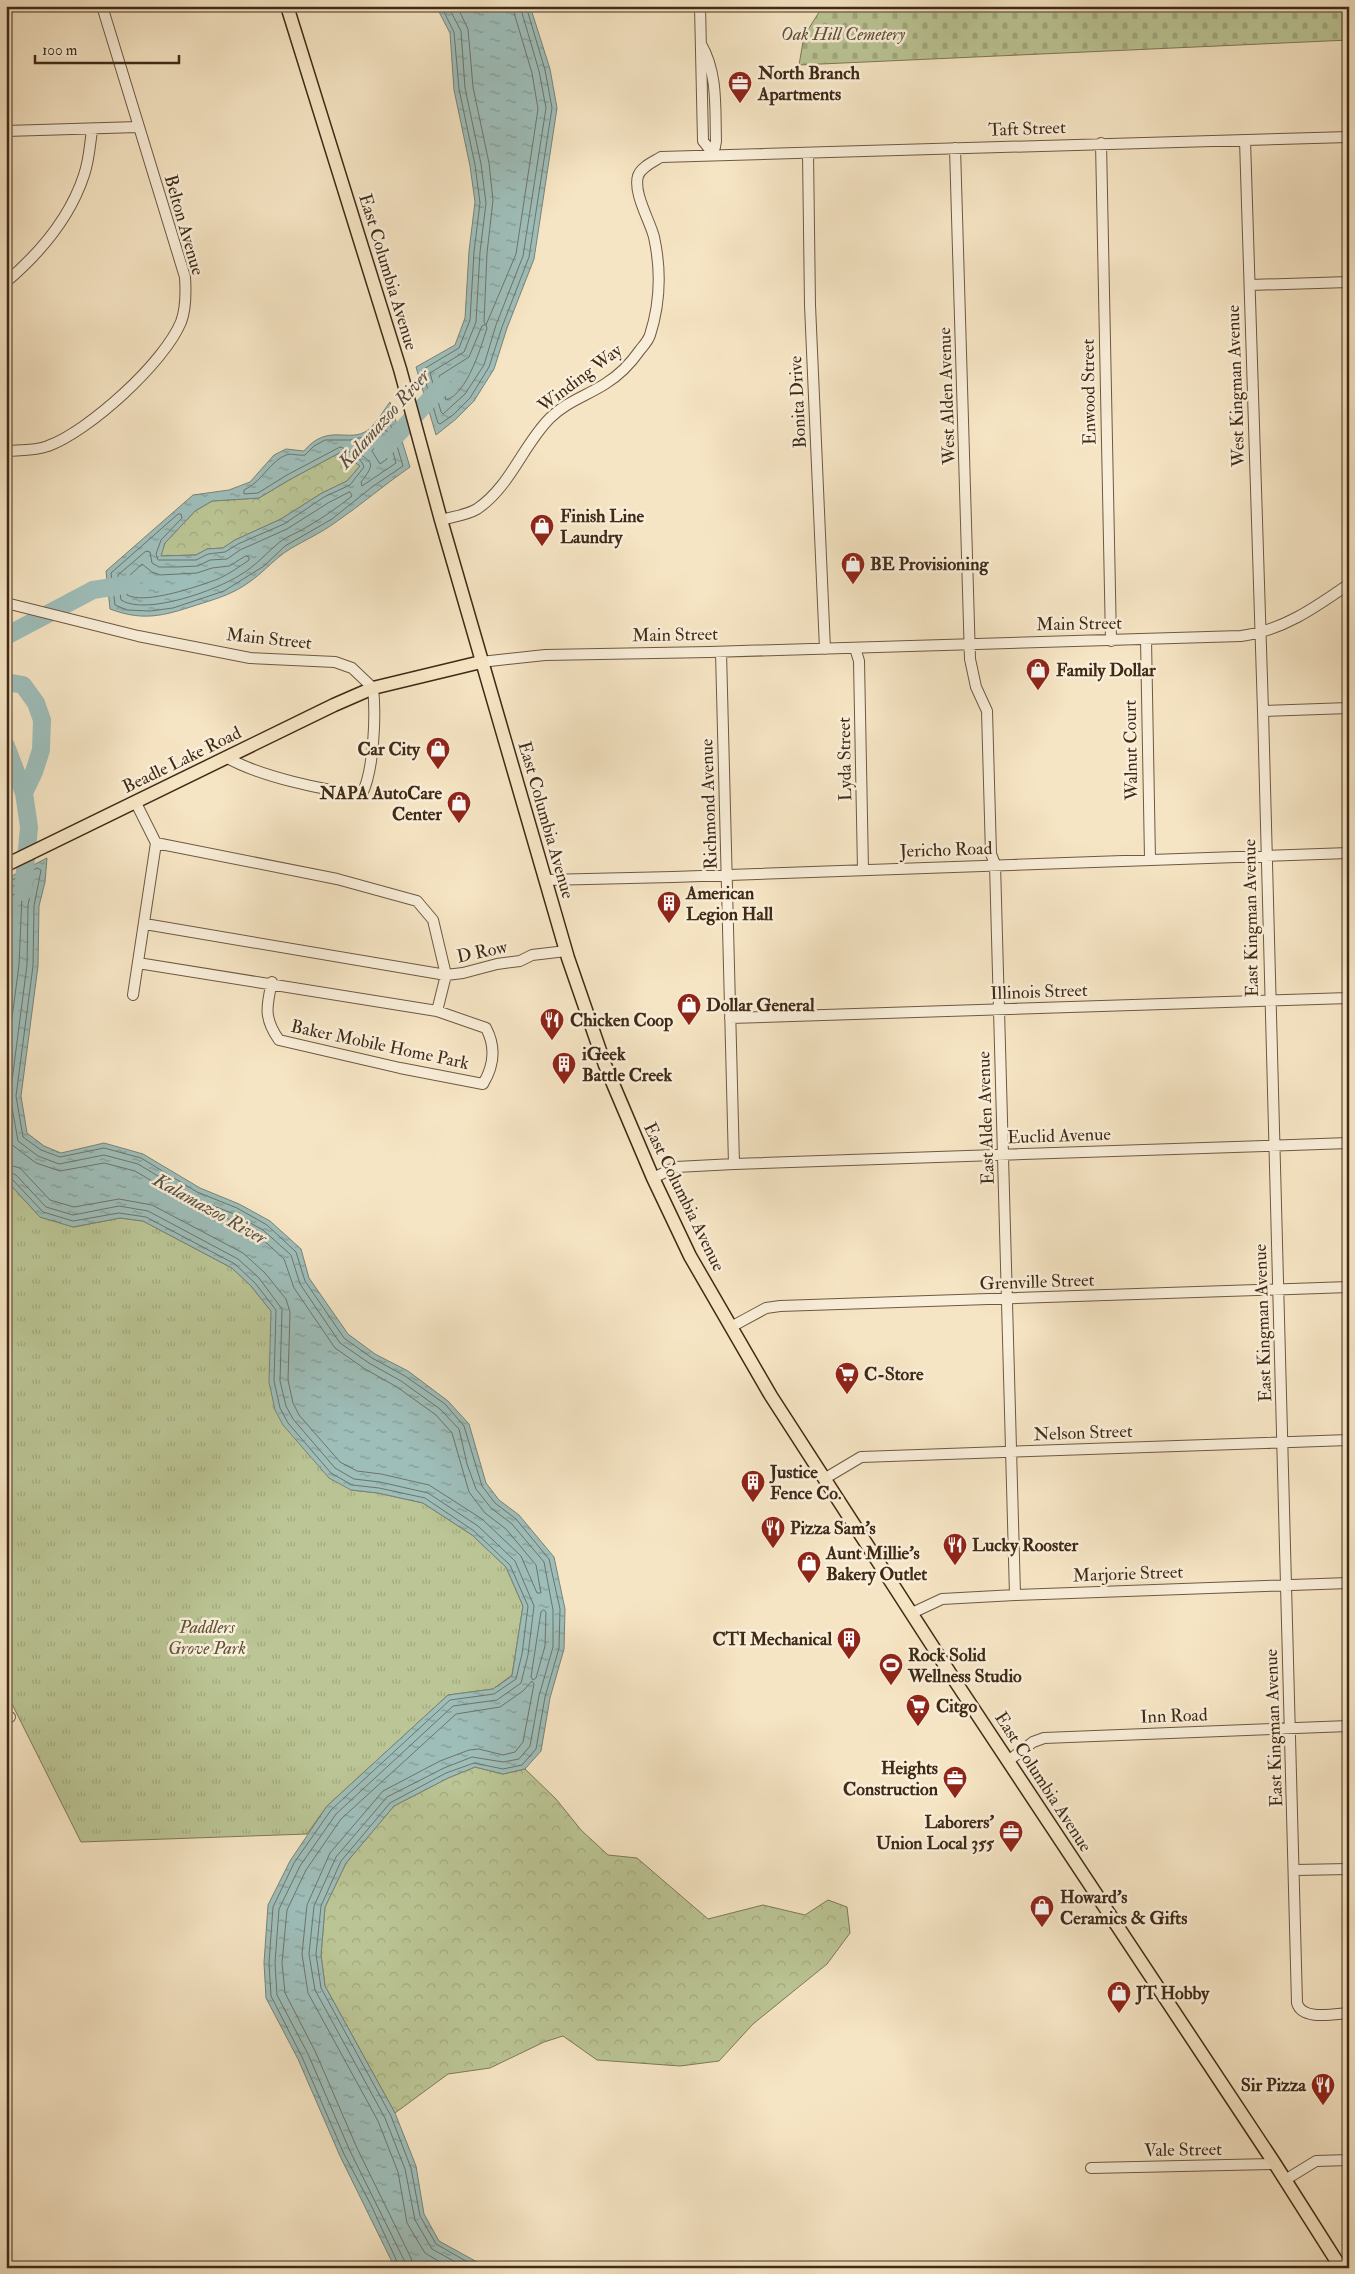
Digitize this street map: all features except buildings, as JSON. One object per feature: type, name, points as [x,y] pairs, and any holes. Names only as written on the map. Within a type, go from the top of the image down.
[{"type":"main road","name":"East Columbia Avenue","points":[[287,6],[400,369],[481,662],[567,954],[605,1065],[653,1178],[690,1256],[824,1479],[1275,2164],[1341,2268]]},
{"type":"main road","name":"Main Street","points":[[373,688],[481,662]]},
{"type":"main road","name":"Beadle Lake Road","points":[[6,864],[373,688]]},
{"type":"street","name":"Belton Avenue","points":[[6,451],[47,447],[104,411],[158,358],[181,321],[186,291],[185,277],[102,6]]},
{"type":"street","points":[[700,6],[703,141],[709,154]]},
{"type":"street","points":[[6,132],[138,127]]},
{"type":"street","points":[[6,282],[42,248],[65,216],[84,174],[92,130]]},
{"type":"street","name":"Taft Street","points":[[709,154],[808,153],[1349,137]]},
{"type":"street","name":"West Kingman Avenue","points":[[1245,140],[1260,632]]},
{"type":"street","name":"Enwood Street","points":[[1101,143],[1111,640]]},
{"type":"street","name":"West Alden Avenue","points":[[956,148],[970,643]]},
{"type":"street","name":"Bonita Drive","points":[[808,153],[810,306],[826,649]]},
{"type":"street","name":"Winding Way","points":[[441,520],[475,510],[486,501],[496,491],[550,418],[578,397],[605,384],[631,362],[650,338],[657,305],[659,275],[654,237],[643,210],[638,187],[638,176],[644,168],[661,157],[709,154]]},
{"type":"street","points":[[1250,285],[1349,282]]},
{"type":"street","name":"Main Street","points":[[481,662],[545,655],[721,652],[1228,636],[1260,632],[1305,614],[1349,584]]},
{"type":"street","name":"Main Street","points":[[6,603],[138,636],[250,658],[335,662],[352,668],[373,688]]},
{"type":"street","name":"East Kingman Avenue","points":[[1260,632],[1295,1870],[1297,2003],[1302,2011],[1311,2014],[1349,2013]]},
{"type":"street","name":"Walnut Court","points":[[1146,639],[1150,859]]},
{"type":"street","name":"East Alden Avenue","points":[[970,643],[970,660],[976,687],[987,711],[991,854],[995,864],[1015,1595]]},
{"type":"street","name":"Lyda Street","points":[[855,648],[859,661],[863,870]]},
{"type":"street","name":"Richmond Avenue","points":[[721,652],[734,1164]]},
{"type":"street","points":[[226,757],[242,766],[286,779],[362,794],[368,783],[375,708],[373,688]]},
{"type":"street","points":[[1263,711],[1349,708]]},
{"type":"street","points":[[133,995],[156,843],[136,802]]},
{"type":"street","points":[[156,843],[337,879],[417,901],[433,920],[446,975],[437,1011]]},
{"type":"street","name":"Jericho Road","points":[[544,880],[1349,853]]},
{"type":"street","points":[[144,924],[446,975]]},
{"type":"street","name":"D Row","points":[[446,975],[524,960],[532,955],[567,954]]},
{"type":"street","name":"Baker Mobile Home Park","points":[[138,963],[272,982],[437,1011],[486,1028],[491,1038],[493,1054],[490,1073],[483,1084],[400,1068],[279,1040],[271,1029],[266,1012],[272,982]]},
{"type":"street","name":"Illinois Street","points":[[730,1018],[1349,998]]},
{"type":"street","name":"Euclid Avenue","points":[[653,1178],[676,1167],[734,1164],[1349,1143]]},
{"type":"street","name":"Grenville Street","points":[[731,1326],[766,1308],[780,1306],[1349,1287]]},
{"type":"street","name":"Nelson Street","points":[[824,1479],[861,1457],[1349,1440]]},
{"type":"street","name":"Marjorie Street","points":[[912,1613],[942,1599],[1349,1583]]},
{"type":"street","name":"Inn Road","points":[[1008,1761],[1033,1742],[1044,1738],[1349,1726]]},
{"type":"street","points":[[1295,1870],[1349,1868]]},
{"type":"street","points":[[1285,2180],[1316,2161],[1349,2160]]},
{"type":"street","name":"Vale Street","points":[[1090,2168],[1275,2164]]},
{"type":"green space","name":"Oak Hill Cemetery","points":[[823,6],[1349,6],[1349,40],[799,65],[804,36]]},
{"type":"green space","points":[[341,452],[360,466],[347,481],[322,493],[281,519],[235,540],[223,548],[207,549],[196,555],[160,556],[165,543],[195,511],[212,501],[259,498]]},
{"type":"green space","name":"Paddlers Grove Park","points":[[6,1180],[40,1217],[74,1227],[120,1218],[143,1221],[232,1268],[251,1286],[271,1311],[351,1490],[378,1493],[423,1503],[472,1535],[506,1567],[523,1606],[512,1675],[493,1689],[448,1695],[327,1806],[307,1834],[81,1842],[6,1692]]},
{"type":"green space","points":[[475,1767],[503,1774],[525,1769],[556,1799],[581,1830],[608,1855],[637,1858],[708,1919],[763,1905],[805,1915],[828,1900],[847,1907],[850,1933],[827,1964],[753,2024],[719,2061],[680,2066],[597,2060],[563,2036],[544,2042],[490,2068],[448,2074],[395,2113],[325,1986],[321,1955],[325,1907],[346,1863],[394,1806],[448,1778]]},
{"type":"water","points":[[436,6],[530,6],[550,69],[557,108],[534,259],[507,328],[494,369],[474,401],[436,435],[416,367],[455,345],[465,318],[469,251],[475,202],[470,166],[454,90],[450,33]]},
{"type":"water","points":[[390,402],[410,467],[325,530],[285,553],[243,587],[226,595],[179,611],[157,615],[135,616],[110,609],[106,571],[193,495],[229,490],[250,482],[274,455],[286,449],[304,451],[321,437],[361,434],[371,427]],"holes":[[[341,452],[360,466],[347,481],[322,493],[281,519],[235,540],[223,548],[207,549],[196,555],[161,556],[165,543],[195,511],[212,501],[259,498]]]},
{"type":"water","points":[[47,858],[45,882],[39,906],[38,966],[21,1096],[27,1133],[44,1146],[61,1153],[104,1143],[143,1154],[200,1188],[239,1204],[270,1221],[301,1249],[309,1278],[348,1334],[375,1354],[408,1371],[448,1401],[469,1424],[486,1483],[499,1500],[519,1515],[554,1557],[565,1609],[564,1649],[550,1698],[541,1751],[525,1769],[503,1774],[475,1767],[448,1778],[394,1806],[346,1863],[325,1907],[321,1955],[325,1986],[395,2113],[416,2166],[424,2214],[439,2241],[488,2268],[395,2268],[340,2156],[298,2059],[266,1998],[264,1963],[268,1905],[290,1861],[327,1806],[448,1695],[493,1689],[512,1676],[523,1606],[506,1567],[472,1535],[423,1503],[378,1493],[351,1490],[329,1478],[283,1425],[275,1410],[269,1382],[271,1311],[251,1286],[232,1268],[143,1221],[120,1218],[73,1227],[40,1217],[6,1180],[6,879]]},
{"type":"waterway","name":"Kalamazoo River","points":[[383,450],[442,386]]},
{"type":"waterway","name":"Kalamazoo River","points":[[6,636],[93,590],[131,584]]},
{"type":"waterway","name":"Kalamazoo River","points":[[6,682],[23,685],[36,703],[42,720],[41,750],[34,772],[24,793],[29,827],[23,892]]},
{"type":"waterway","name":"Kalamazoo River","points":[[6,746],[24,793]]},
{"type":"place","name":"North Branch Apartments","points":[[740,104]]},
{"type":"place","name":"Finish Line Laundry","points":[[542,547]]},
{"type":"place","name":"BE Provisioning","points":[[853,585]]},
{"type":"place","name":"Family Dollar","points":[[1038,691]]},
{"type":"place","name":"Car City","points":[[438,770]]},
{"type":"place","name":"NAPA AutoCare Center","points":[[459,824]]},
{"type":"place","name":"American Legion Hall","points":[[669,924]]},
{"type":"place","name":"Dollar General","points":[[689,1026]]},
{"type":"place","name":"Chicken Coop","points":[[552,1041]]},
{"type":"place","name":"iGeek Battle Creek","points":[[564,1085]]},
{"type":"place","name":"C-Store","points":[[847,1395]]},
{"type":"place","name":"Justice Fence Co.","points":[[753,1503]]},
{"type":"place","name":"Pizza Sam's","points":[[773,1549]]},
{"type":"place","name":"Lucky Rooster","points":[[955,1566]]},
{"type":"place","name":"Aunt Millie's Bakery Outlet","points":[[809,1584]]},
{"type":"place","name":"CTI Mechanical","points":[[849,1660]]},
{"type":"place","name":"Rock Solid Wellness Studio","points":[[891,1686]]},
{"type":"place","name":"Citgo","points":[[918,1727]]},
{"type":"place","name":"Heights Construction","points":[[955,1799]]},
{"type":"place","name":"Laborers' Union Local 355","points":[[1011,1853]]},
{"type":"place","name":"Howard's Ceramics & Gifts","points":[[1042,1928]]},
{"type":"place","name":"JT Hobby","points":[[1119,2014]]},
{"type":"place","name":"Sir Pizza","points":[[1323,2106]]}]
